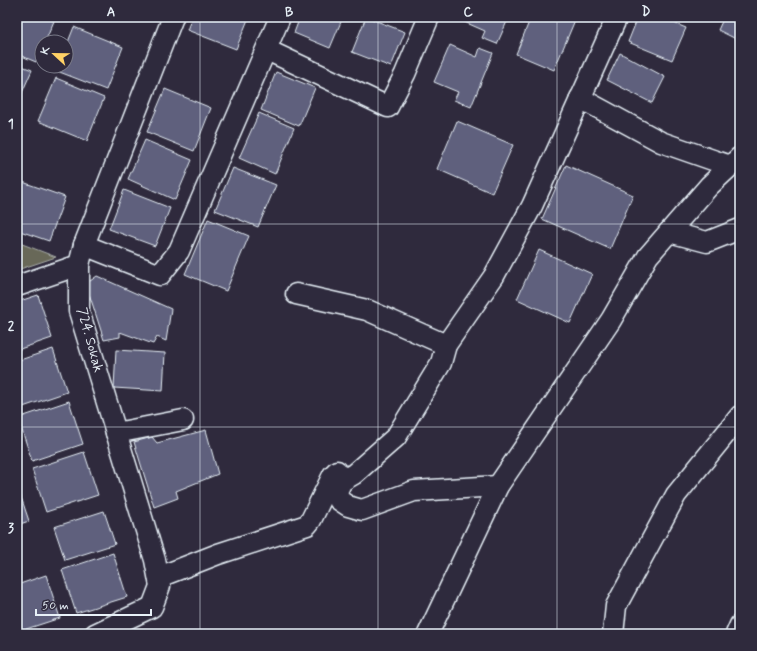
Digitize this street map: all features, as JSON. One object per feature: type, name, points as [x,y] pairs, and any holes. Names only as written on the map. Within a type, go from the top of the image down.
[{"type":"street","name":"724. Sokak","points":[[95,634],[152,607],[160,586],[155,560],[79,311],[79,265],[84,245],[173,17]]},
{"type":"street","points":[[84,245],[160,275],[178,251],[267,50],[280,17]]},
{"type":"street","points":[[267,50],[388,107],[405,74],[428,17]]},
{"type":"street","points":[[498,486],[414,491],[362,510],[348,506],[339,500],[337,491],[342,481],[365,464],[396,437],[441,363],[446,345],[494,276],[532,206],[617,17]]},
{"type":"street","points":[[580,98],[661,142],[735,162]]},
{"type":"street","points":[[428,634],[498,486],[611,320],[648,256],[709,186],[735,162]]},
{"type":"street","points":[[669,232],[707,242],[740,229]]},
{"type":"street","points":[[17,286],[79,265]]},
{"type":"street","points":[[296,294],[367,310],[446,345]]},
{"type":"street","points":[[613,634],[616,606],[676,495],[740,416]]},
{"type":"street","points":[[116,433],[183,420]]},
{"type":"street","points":[[158,577],[218,554],[307,526],[333,475],[344,464],[350,462],[365,464]]},
{"type":"street","points":[[736,634],[740,625]]},
{"type":"green space","points":[[17,242],[56,257],[17,270]]},
{"type":"building","points":[[17,17],[45,17],[54,21],[48,34],[34,34],[34,61],[17,54]]},
{"type":"building","points":[[192,17],[249,17],[236,49],[187,30]]},
{"type":"building","points":[[300,17],[343,17],[330,48],[294,33]]},
{"type":"building","points":[[366,17],[405,32],[391,67],[352,52]]},
{"type":"building","points":[[461,17],[509,17],[497,44],[482,38],[485,31],[460,20]]},
{"type":"building","points":[[531,17],[569,17],[575,20],[554,70],[516,54]]},
{"type":"building","points":[[638,17],[659,17],[686,28],[672,60],[628,42]]},
{"type":"building","points":[[724,17],[740,17],[740,41],[718,30]]},
{"type":"building","points":[[74,27],[123,47],[106,90],[65,74],[74,74],[74,34],[71,34]]},
{"type":"building","points":[[450,45],[477,57],[480,48],[493,53],[471,107],[454,100],[458,92],[434,82]]},
{"type":"building","points":[[620,53],[665,77],[652,103],[607,80]]},
{"type":"building","points":[[17,64],[32,70],[17,104]]},
{"type":"building","points":[[276,72],[315,88],[299,126],[261,110]]},
{"type":"building","points":[[56,78],[104,98],[87,141],[38,121]]},
{"type":"building","points":[[165,89],[211,108],[194,151],[147,132]]},
{"type":"building","points":[[259,113],[294,128],[275,174],[239,158]]},
{"type":"building","points":[[457,121],[513,145],[492,193],[437,169]]},
{"type":"building","points":[[145,140],[192,160],[175,200],[128,179]]},
{"type":"building","points":[[566,165],[633,195],[610,249],[542,219]]},
{"type":"building","points":[[233,168],[276,185],[258,227],[215,210]]},
{"type":"building","points":[[17,180],[65,197],[49,241],[17,230]]},
{"type":"building","points":[[124,190],[170,208],[155,246],[109,229]]},
{"type":"building","points":[[208,219],[249,236],[226,291],[185,274]]},
{"type":"building","points":[[539,250],[592,274],[570,323],[517,299]]},
{"type":"building","points":[[97,276],[171,309],[166,341],[157,337],[153,344],[120,332],[120,337],[104,340],[86,284]]},
{"type":"building","points":[[38,295],[52,338],[17,350],[17,302]]},
{"type":"building","points":[[53,349],[67,392],[17,409],[17,361]]},
{"type":"building","points":[[116,350],[165,353],[163,391],[114,388]]},
{"type":"building","points":[[69,401],[83,444],[32,461],[18,418]]},
{"type":"building","points":[[206,430],[218,474],[176,491],[178,498],[154,507],[134,442],[152,437],[157,443]]},
{"type":"building","points":[[84,452],[98,495],[46,512],[32,469]]},
{"type":"building","points":[[17,485],[29,521],[17,525]]},
{"type":"building","points":[[104,511],[115,544],[65,560],[54,527]]},
{"type":"building","points":[[113,553],[127,597],[76,613],[62,570]]},
{"type":"building","points":[[46,575],[60,618],[17,632],[17,585]]}]
